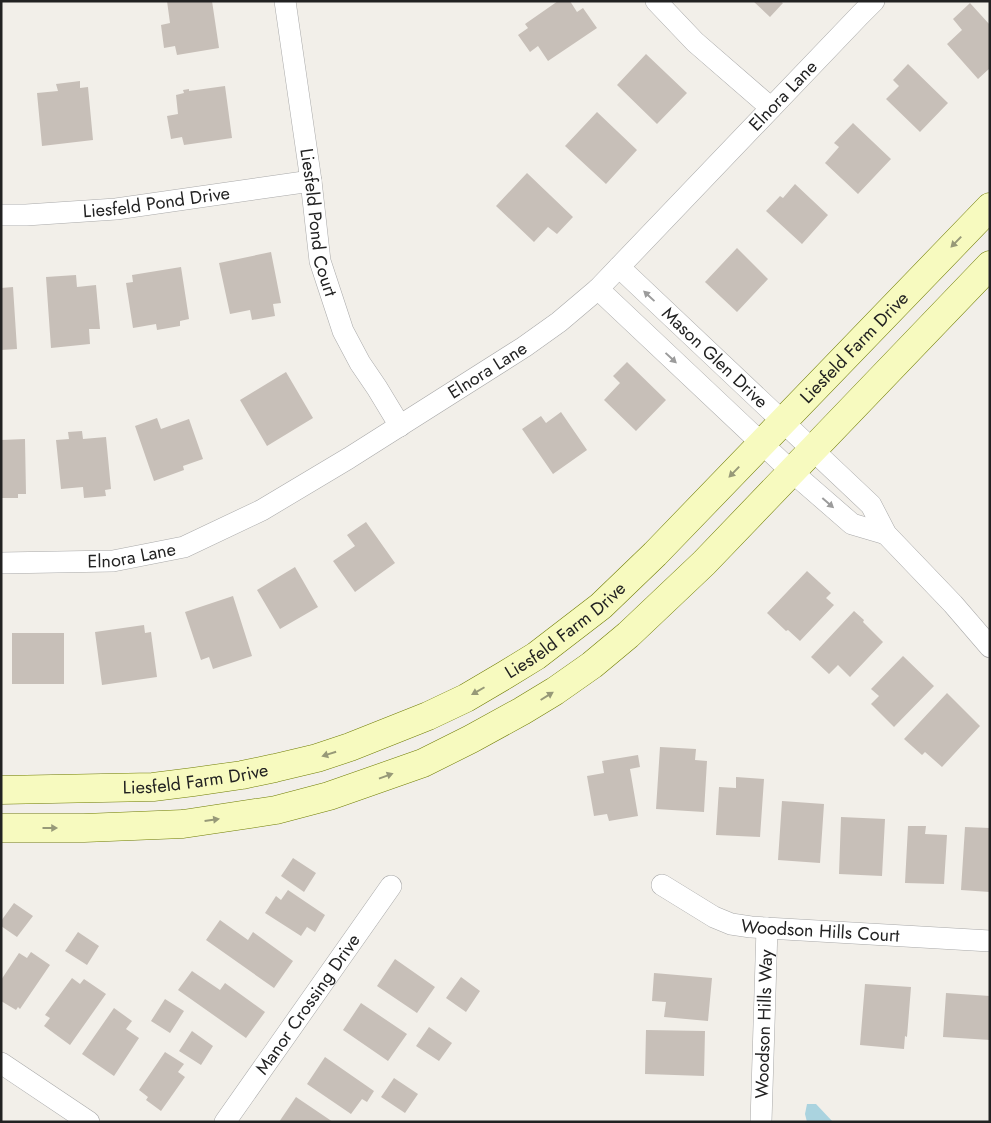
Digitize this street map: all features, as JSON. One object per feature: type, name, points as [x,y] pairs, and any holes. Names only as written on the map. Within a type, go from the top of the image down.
[{"type":"street","name":"Liesfeld Pond Court","points":[[284,1],[311,181],[320,261],[343,331],[360,363],[400,426]]},
{"type":"street","points":[[656,1],[696,42],[771,108]]},
{"type":"street","name":"Elnora Lane","points":[[1,563],[113,561],[184,547],[262,510],[350,458],[524,347],[559,322],[598,289],[874,1]]},
{"type":"street","name":"Liesfeld Pond Drive","points":[[1,215],[116,209],[311,181]]},
{"type":"street","name":"Liesfeld Farm Drive","points":[[1,790],[153,787],[242,775],[317,758],[350,747],[428,716],[466,698],[536,656],[601,606],[655,554],[990,207]]},
{"type":"street","points":[[1,828],[126,827],[183,824],[276,810],[328,796],[424,762],[522,711],[592,665],[704,563],[990,265]]},
{"type":"street","name":"Mason Glen Drive","points":[[619,267],[871,505],[886,534]]},
{"type":"street","name":"Mason Glen Drive","points":[[598,289],[791,471],[852,524],[886,534]]},
{"type":"street","points":[[886,534],[952,604],[990,648]]},
{"type":"street","name":"Woodson Hills Court","points":[[662,885],[714,918],[731,924],[751,927],[990,942]]},
{"type":"street","name":"Manor Crossing Drive","points":[[225,1122],[391,886]]},
{"type":"street","name":"Woodson Hills Way","points":[[761,1122],[767,928]]},
{"type":"street","points":[[1,1063],[89,1122]]},
{"type":"water","points":[[807,1104],[816,1104],[833,1122],[807,1122],[805,1114]]},
{"type":"building","points":[[167,1],[212,1],[219,48],[177,55],[175,46],[164,48],[161,25],[170,23]]},
{"type":"building","points":[[558,1],[570,1],[577,12],[583,8],[597,28],[548,61],[538,46],[530,52],[518,35],[528,28],[525,24]]},
{"type":"building","points":[[753,1],[780,1],[783,3],[770,17]]},
{"type":"building","points":[[970,3],[990,25],[990,68],[978,79],[947,44],[962,30],[953,19]]},
{"type":"building","points":[[646,54],[687,93],[657,124],[617,85]]},
{"type":"building","points":[[908,64],[948,103],[920,132],[886,99],[899,86],[893,80]]},
{"type":"building","points":[[80,81],[80,88],[88,87],[93,140],[42,146],[37,93],[58,91],[56,84]]},
{"type":"building","points":[[225,86],[232,138],[184,145],[182,137],[171,139],[167,116],[178,114],[176,95],[184,93],[183,90],[189,89],[189,91]]},
{"type":"building","points":[[597,112],[637,150],[606,184],[565,146]]},
{"type":"building","points":[[853,123],[891,159],[858,194],[825,163],[839,147],[834,143]]},
{"type":"building","points":[[527,173],[573,217],[557,234],[548,227],[534,242],[496,206]]},
{"type":"building","points":[[795,184],[828,215],[802,244],[766,211],[780,196],[783,198]]},
{"type":"building","points":[[737,248],[768,279],[737,312],[705,282]]},
{"type":"building","points":[[271,252],[281,303],[273,304],[275,316],[252,320],[250,310],[230,314],[219,263]]},
{"type":"building","points":[[181,267],[189,319],[180,321],[180,326],[157,330],[156,324],[133,328],[126,283],[133,282],[132,275]]},
{"type":"building","points":[[76,275],[77,287],[96,285],[100,329],[89,329],[90,344],[51,348],[46,277]]},
{"type":"building","points":[[13,287],[17,349],[1,350],[1,288]]},
{"type":"building","points":[[627,362],[666,400],[636,431],[604,400],[620,383],[613,376]]},
{"type":"building","points":[[286,372],[313,418],[267,446],[240,400]]},
{"type":"building","points":[[561,412],[587,450],[553,474],[522,429],[541,416],[546,423]]},
{"type":"building","points":[[157,418],[161,429],[189,419],[203,459],[183,466],[184,470],[154,481],[135,426]]},
{"type":"building","points":[[82,431],[83,439],[106,437],[111,489],[105,490],[106,496],[84,498],[83,487],[61,489],[56,440],[69,439],[68,432]]},
{"type":"building","points":[[25,439],[26,494],[18,494],[18,498],[1,498],[1,440]]},
{"type":"building","points":[[366,522],[395,563],[355,592],[333,561],[355,546],[347,535]]},
{"type":"building","points":[[295,567],[318,607],[280,629],[257,590]]},
{"type":"building","points":[[807,571],[831,593],[826,598],[834,605],[800,641],[767,613]]},
{"type":"building","points":[[233,596],[252,656],[213,669],[209,657],[201,660],[185,612]]},
{"type":"building","points":[[854,611],[883,642],[850,677],[838,665],[829,674],[811,657]]},
{"type":"building","points":[[144,625],[145,633],[151,632],[157,677],[102,685],[95,632]]},
{"type":"building","points":[[12,633],[64,633],[64,684],[12,684]]},
{"type":"building","points":[[903,656],[934,686],[894,727],[871,704],[879,696],[871,689]]},
{"type":"building","points":[[947,693],[980,726],[942,767],[925,752],[922,755],[904,739]]},
{"type":"building","points":[[660,747],[696,749],[695,760],[707,761],[704,812],[656,809]]},
{"type":"building","points":[[638,755],[640,767],[630,769],[638,816],[609,821],[607,814],[594,816],[587,776],[604,773],[602,761]]},
{"type":"building","points":[[736,777],[764,779],[760,837],[716,835],[719,787],[736,788]]},
{"type":"building","points":[[782,801],[824,804],[820,863],[778,860]]},
{"type":"building","points":[[841,817],[885,819],[882,876],[839,874]]},
{"type":"building","points":[[908,826],[926,826],[925,834],[947,835],[944,884],[905,883]]},
{"type":"building","points":[[965,827],[990,828],[990,892],[961,890]]},
{"type":"building","points":[[293,858],[316,873],[304,892],[281,876]]},
{"type":"building","points":[[288,890],[325,915],[315,932],[307,927],[301,936],[265,913],[276,896],[281,900]]},
{"type":"building","points":[[14,903],[33,916],[17,937],[1,926],[1,921]]},
{"type":"building","points":[[220,920],[248,940],[253,932],[293,961],[274,988],[206,940]]},
{"type":"building","points":[[78,932],[99,946],[87,965],[65,951]]},
{"type":"building","points":[[31,952],[50,965],[20,1009],[18,1007],[16,1010],[1,1001],[1,980],[19,953],[27,958]]},
{"type":"building","points":[[395,959],[435,987],[417,1013],[377,986]]},
{"type":"building","points":[[192,971],[220,990],[225,983],[265,1012],[246,1038],[178,990]]},
{"type":"building","points":[[654,973],[712,978],[708,1021],[664,1017],[666,1002],[652,1001]]},
{"type":"building","points":[[461,977],[480,991],[466,1012],[446,998]]},
{"type":"building","points":[[72,978],[80,984],[84,979],[106,994],[70,1045],[44,1026],[50,1018],[45,1015]]},
{"type":"building","points":[[865,984],[911,987],[907,1037],[905,1036],[904,1049],[860,1045]]},
{"type":"building","points":[[946,993],[990,996],[990,1040],[943,1037]]},
{"type":"building","points":[[165,999],[184,1011],[170,1033],[151,1021]]},
{"type":"building","points":[[361,1003],[407,1034],[388,1061],[343,1030]]},
{"type":"building","points":[[114,1008],[132,1021],[126,1029],[139,1038],[114,1076],[82,1054]]},
{"type":"building","points":[[429,1027],[452,1043],[439,1061],[416,1046]]},
{"type":"building","points":[[646,1030],[705,1031],[704,1076],[645,1074]]},
{"type":"building","points":[[192,1031],[213,1046],[201,1065],[179,1051]]},
{"type":"building","points":[[165,1052],[184,1064],[178,1072],[185,1077],[161,1111],[146,1100],[148,1097],[139,1090]]},
{"type":"building","points":[[325,1057],[374,1091],[367,1102],[362,1099],[351,1114],[307,1084]]},
{"type":"building","points":[[394,1078],[418,1094],[405,1113],[381,1097]]},
{"type":"building","points":[[296,1097],[333,1122],[279,1122]]}]
